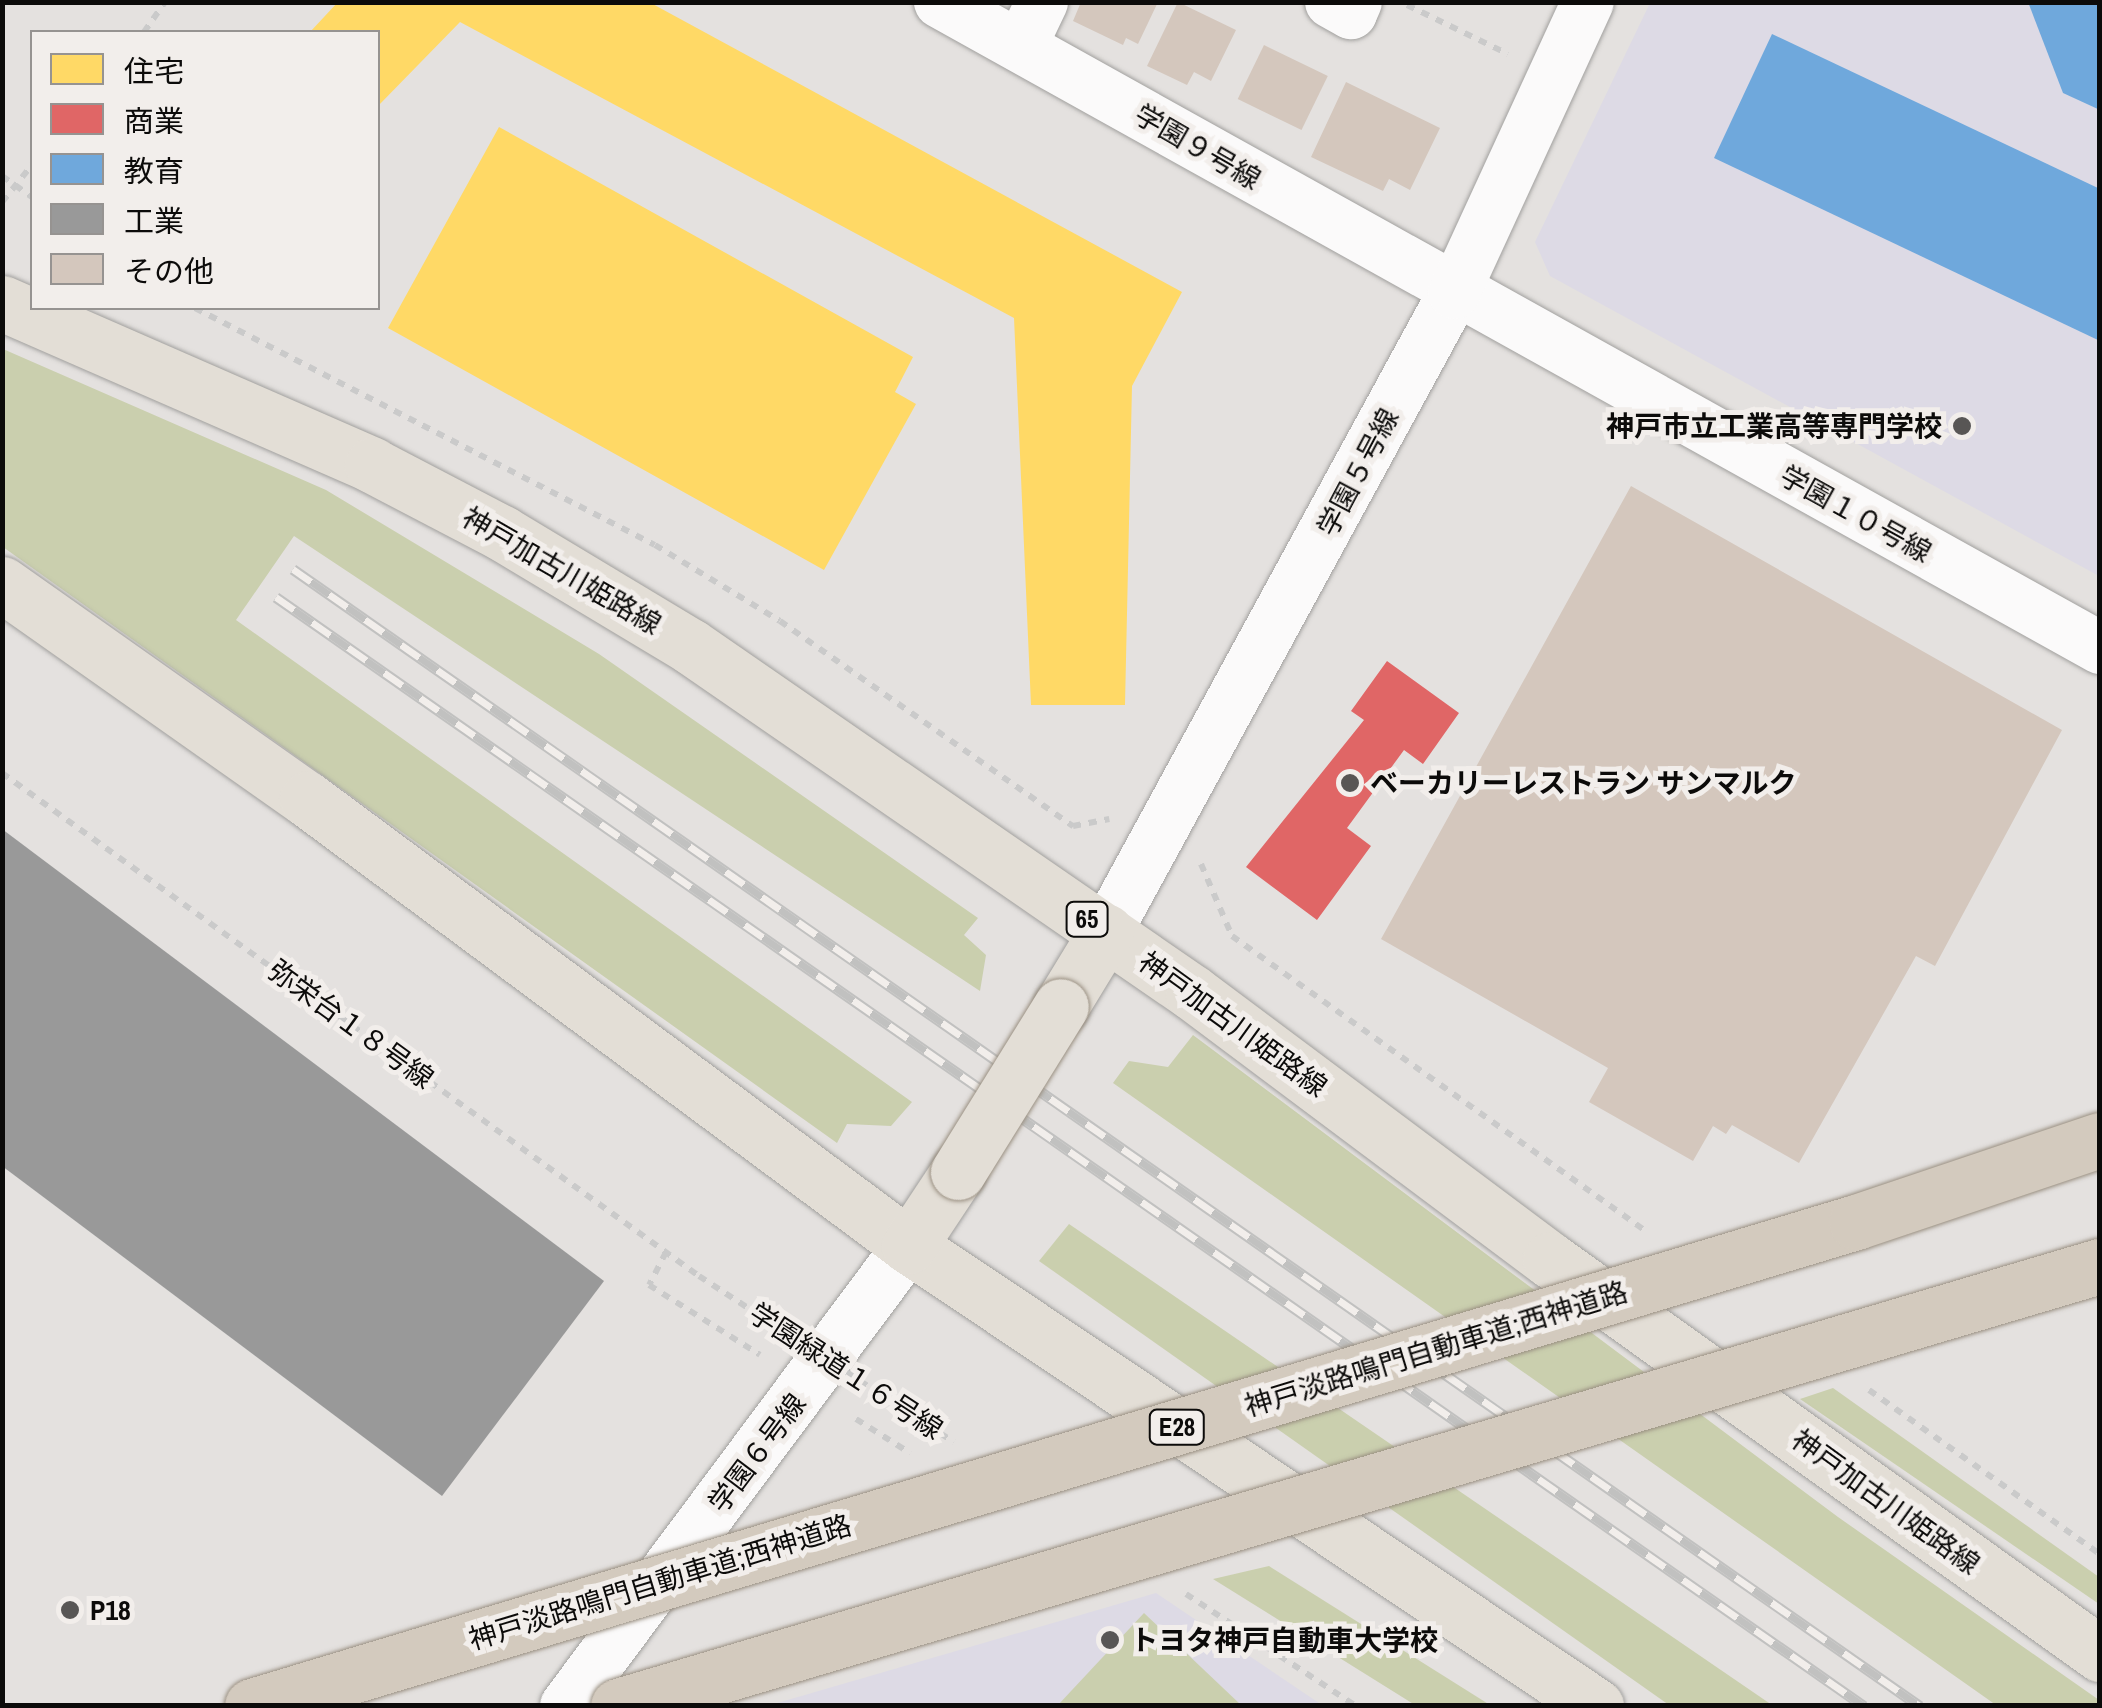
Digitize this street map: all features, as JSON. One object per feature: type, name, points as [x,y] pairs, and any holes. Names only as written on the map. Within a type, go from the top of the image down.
[{"type":"highway","name":"神戸淡路鳴門自動車道;西神道路","points":[[252,1706],[1856,1222],[2100,1140]]},
{"type":"highway","points":[[618,1706],[2100,1266]]},
{"type":"main road","name":"神戸加古川姫路線","points":[[2,302],[307,434],[502,533],[690,646],[1106,932],[1550,1260],[2100,1654]]},
{"type":"main road","points":[[2,584],[307,799],[908,1246],[1596,1706]]},
{"type":"main road","points":[[908,1246],[1106,932]]},
{"type":"street","name":"学園９号線","points":[[940,2],[1032,24],[1454,293]]},
{"type":"street","points":[[1332,2],[1352,13],[1356,2]]},
{"type":"street","name":"学園５号線","points":[[1106,932],[1454,293],[1588,2]]},
{"type":"street","name":"学園１０号線","points":[[1454,293],[2100,648]]},
{"type":"street","name":"学園６号線","points":[[566,1706],[908,1246]]},
{"type":"path","points":[[145,30],[165,2]]},
{"type":"path","points":[[1401,2],[1554,77]]},
{"type":"path","points":[[2,202],[30,168]]},
{"type":"path","points":[[2,176],[30,195]]},
{"type":"path","name":"弥栄台１８号線","points":[[2,773],[699,1276]]},
{"type":"path","points":[[1193,845],[1232,936],[1656,1238]]},
{"type":"path","points":[[666,1252],[649,1285],[760,1355]]},
{"type":"path","name":"学園緑道１６号線","points":[[699,1276],[960,1446]]},
{"type":"path","points":[[1851,1378],[2098,1550]]},
{"type":"shaded area","name":"神戸市立工業高等専門学校","points":[[1650,3],[2099,3],[2099,576],[1550,276],[1535,242]]},
{"type":"shaded area","name":"トヨタ神戸自動車大学校","points":[[1156,1593],[1322,1705],[767,1706]]},
{"type":"green space","points":[[3,349],[326,490],[599,654],[978,918],[964,935],[986,955],[980,991],[294,536],[236,620],[912,1102],[891,1126],[847,1124],[837,1143],[3,547]]},
{"type":"green space","points":[[1193,1035],[1838,1517],[2099,1700],[2099,1705],[1996,1705],[1113,1083],[1129,1061],[1168,1067]]},
{"type":"green space","points":[[1069,1224],[1772,1705],[1669,1705],[1039,1261]]},
{"type":"green space","points":[[1833,1388],[2099,1577],[2099,1604],[1800,1399]]},
{"type":"green space","points":[[1269,1566],[1490,1705],[1415,1705],[1213,1579]]},
{"type":"green space","points":[[1144,1613],[1241,1705],[1058,1705]]},
{"type":"building: 住宅","points":[[338,2],[649,2],[1182,292],[1132,386],[1125,705],[1031,705],[1014,318],[460,22],[380,104],[380,30],[312,30]]},
{"type":"building: 住宅","points":[[499,127],[913,357],[895,392],[916,404],[824,570],[388,328]]},
{"type":"building: 商業","points":[[1387,661],[1459,713],[1423,764],[1404,750],[1347,828],[1371,846],[1317,920],[1246,867],[1364,720],[1351,711]]},
{"type":"building: 教育","points":[[2028,2],[2100,2],[2100,110],[2063,93]]},
{"type":"building: 教育","points":[[1772,34],[2100,189],[2100,341],[1714,158]]},
{"type":"building: 工業","points":[[2,829],[604,1281],[442,1496],[2,1166]]},
{"type":"building: その他","points":[[1081,2],[1158,2],[1138,44],[1126,38],[1123,45],[1073,21]]},
{"type":"building: その他","points":[[1178,2],[1236,30],[1211,81],[1194,72],[1187,85],[1147,66]]},
{"type":"building: その他","points":[[1264,45],[1328,76],[1302,130],[1238,99]]},
{"type":"building: その他","points":[[1346,82],[1440,128],[1410,190],[1389,179],[1383,191],[1311,157]]},
{"type":"building: その他","points":[[1631,486],[2062,730],[1935,966],[1916,956],[1799,1163],[1732,1125],[1726,1134],[1713,1126],[1693,1161],[1589,1102],[1608,1068],[1381,939]]},
{"type":"railway","points":[[293,569],[1920,1706]]},
{"type":"railway","points":[[276,597],[1864,1706]]},
{"type":"place","name":"神戸市立工業高等専門学校","points":[[1962,426]]},
{"type":"place","name":"ベーカリーレストラン サンマルク","points":[[1350,783]]},
{"type":"place","name":"P18","points":[[70,1610]]},
{"type":"place","name":"トヨタ神戸自動車大学校","points":[[1110,1640]]}]
